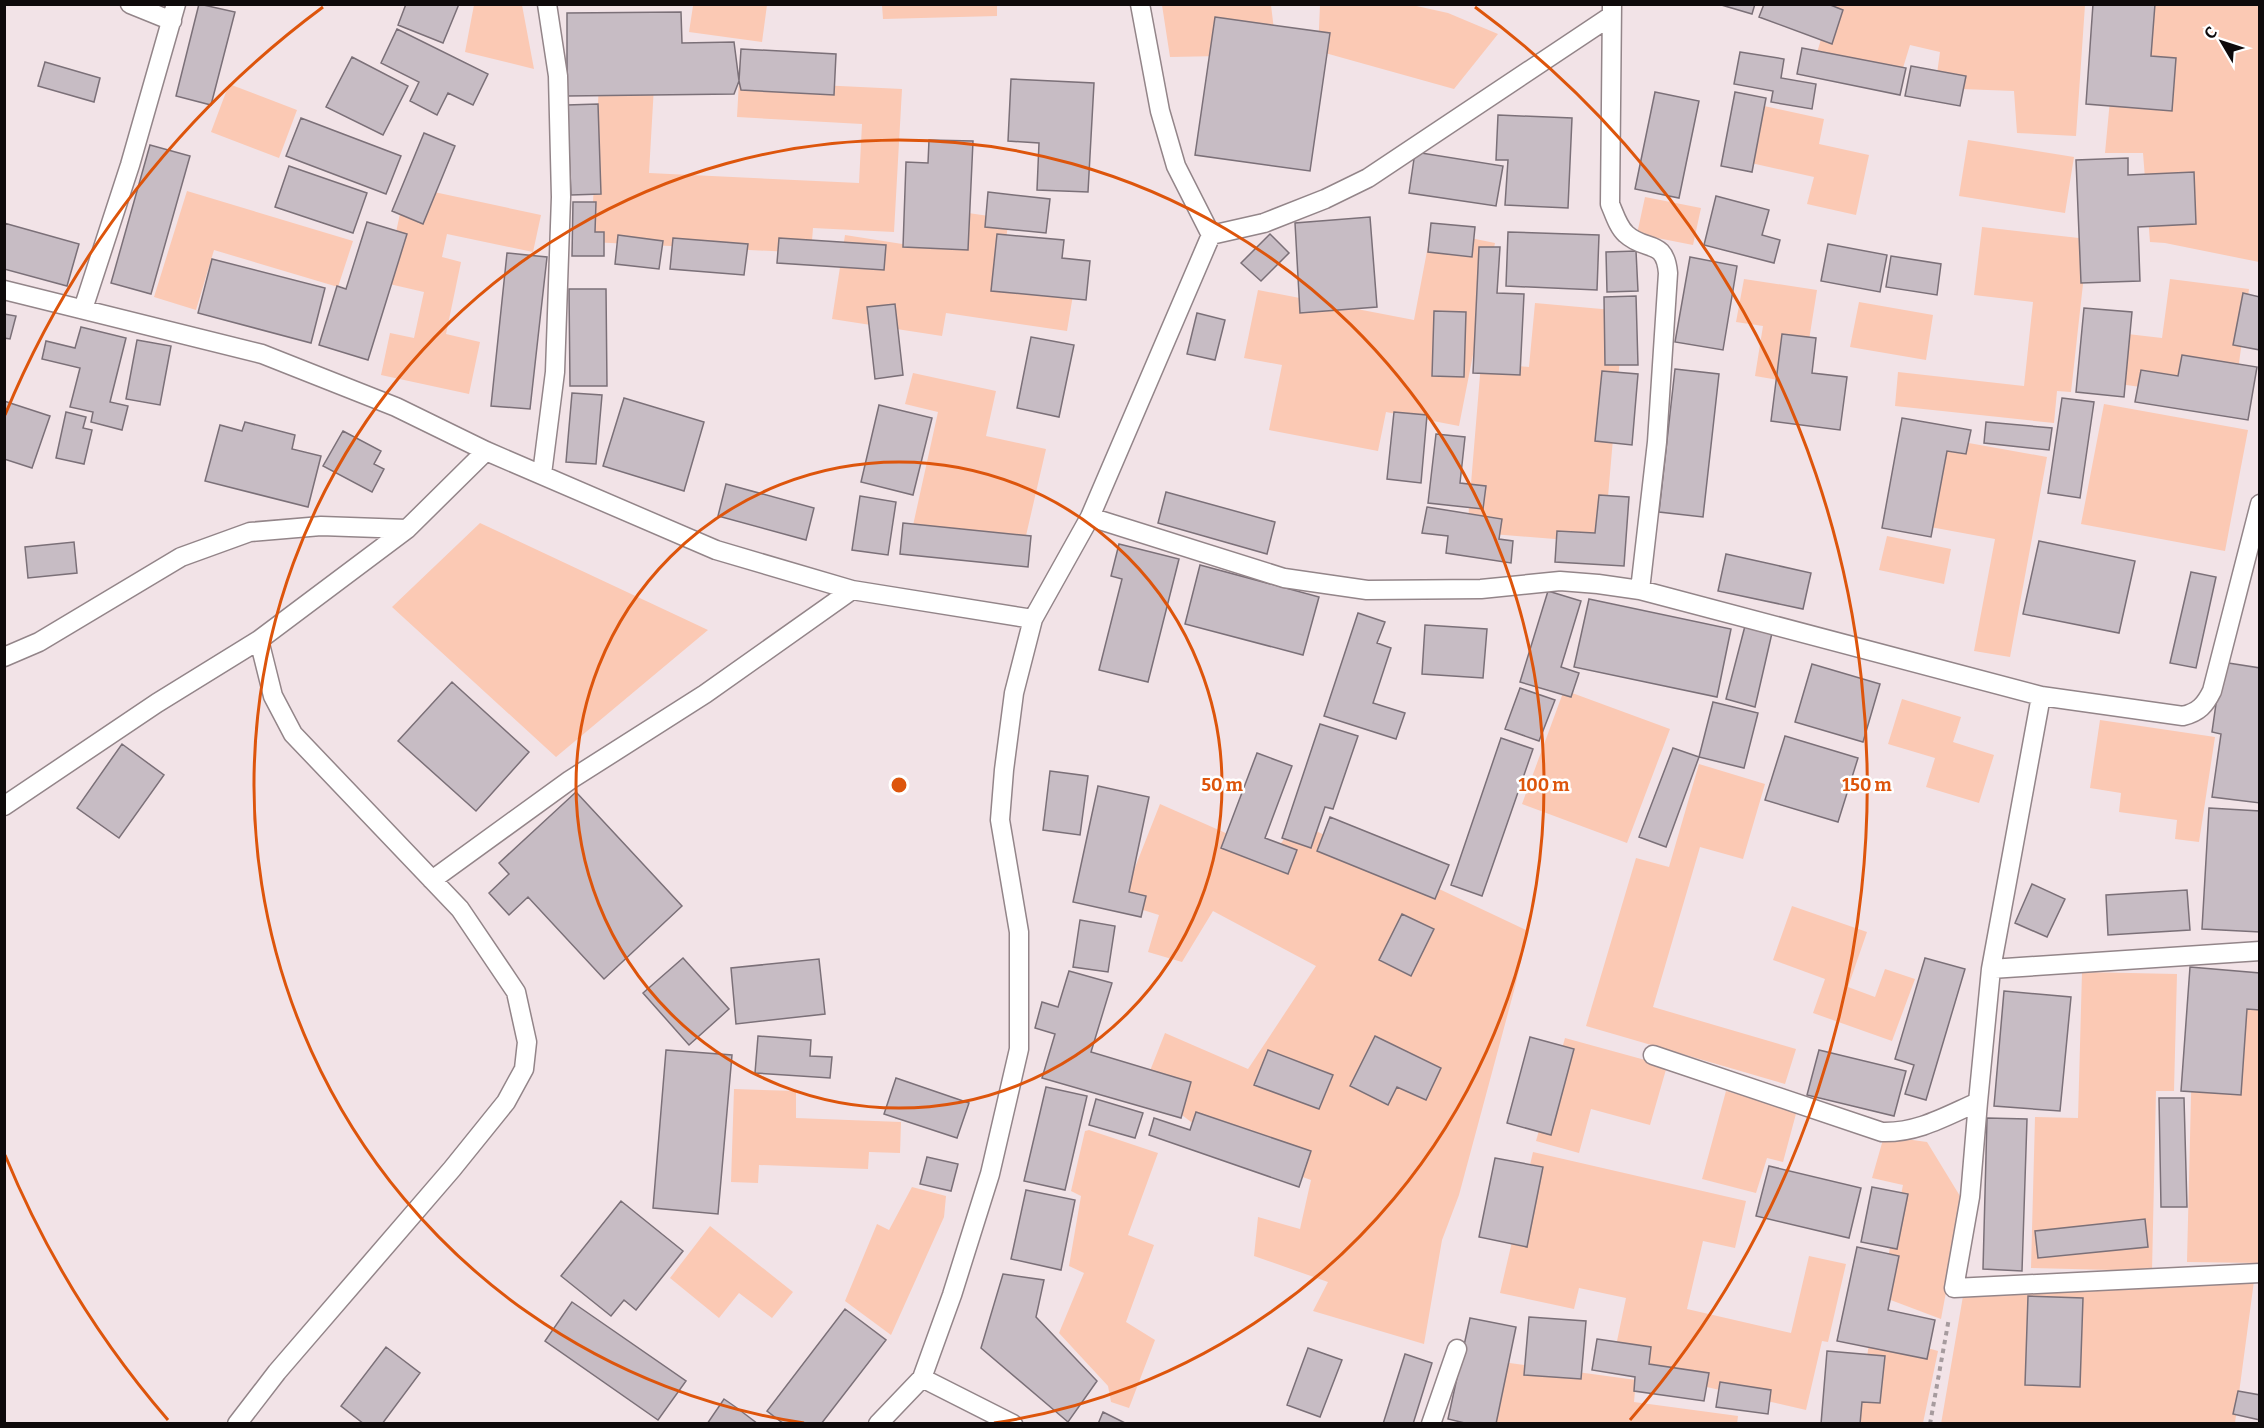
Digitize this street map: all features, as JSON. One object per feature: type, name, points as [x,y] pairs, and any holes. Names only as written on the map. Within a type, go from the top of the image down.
[{"type":"lane","points":[[83,309],[130,165],[174,13],[130,4]]},
{"type":"lane","points":[[542,474],[555,372],[561,197],[558,76],[547,4]]},
{"type":"lane","points":[[1140,4],[1160,111],[1176,166],[1211,235]]},
{"type":"lane","points":[[1211,235],[1264,223],[1325,199],[1368,178],[1612,10]]},
{"type":"lane","points":[[1612,10],[1610,204],[1625,233],[1638,242],[1657,247],[1664,254],[1668,273],[1657,442],[1640,590]]},
{"type":"lane","points":[[878,1424],[922,1378],[952,1295],[990,1174],[1020,1049],[1019,932],[1000,820],[1014,693],[1033,619],[1089,517],[1211,235]]},
{"type":"lane","points":[[4,290],[262,354],[396,407],[486,451],[716,550],[852,590],[1033,619]]},
{"type":"lane","points":[[4,806],[147,710],[259,639],[407,529],[486,451]]},
{"type":"lane","points":[[1089,517],[1284,578],[1367,590],[1481,589],[1560,581],[1640,590],[2041,696],[2183,716],[2196,712],[2205,704],[2212,691],[2259,504]]},
{"type":"lane","points":[[4,657],[39,642],[181,557],[250,532],[321,526],[407,529]]},
{"type":"lane","points":[[432,880],[570,780],[705,694],[852,590]]},
{"type":"lane","points":[[237,1424],[277,1372],[506,1102],[524,1069],[527,1042],[516,992],[460,909],[293,734],[273,696],[259,639]]},
{"type":"lane","points":[[2041,696],[1991,969],[1970,1197],[1954,1288],[2259,1273]]},
{"type":"lane","points":[[1991,969],[2259,951]]},
{"type":"lane","points":[[1653,1055],[1882,1132],[1916,1129],[1977,1102]]},
{"type":"lane","points":[[1431,1424],[1457,1349]]},
{"type":"lane","points":[[922,1378],[1013,1424]]},
{"type":"path","points":[[1930,1424],[1954,1288]]},
{"type":"shaded area","points":[[474,5],[522,5],[534,69],[465,52]]},
{"type":"shaded area","points":[[685,5],[767,5],[762,42],[689,32],[693,6]]},
{"type":"shaded area","points":[[882,5],[997,5],[997,16],[883,19]]},
{"type":"shaded area","points":[[1162,5],[1271,5],[1277,55],[1170,57]]},
{"type":"shaded area","points":[[1320,5],[1412,5],[1448,13],[1498,34],[1454,89],[1318,51]]},
{"type":"shaded area","points":[[1831,5],[2085,5],[2076,136],[2017,133],[2014,91],[1935,88],[1940,52],[1910,45],[1899,81],[1814,63]]},
{"type":"shaded area","points":[[2119,5],[2259,5],[2259,262],[2150,242],[2143,153],[2105,153]]},
{"type":"shaded area","points":[[739,81],[902,89],[894,232],[813,228],[811,253],[591,242],[599,83],[654,86],[649,173],[859,183],[862,124],[737,117]]},
{"type":"shaded area","points":[[229,84],[297,110],[279,158],[211,132]]},
{"type":"shaded area","points":[[1755,104],[1824,119],[1819,144],[1869,155],[1856,215],[1807,204],[1814,177],[1742,161]]},
{"type":"shaded area","points":[[1968,140],[2074,157],[2065,213],[1959,196]]},
{"type":"shaded area","points":[[406,186],[541,215],[533,252],[447,234],[442,257],[461,262],[446,334],[480,342],[469,394],[381,375],[390,333],[414,338],[424,292],[385,283]]},
{"type":"shaded area","points":[[187,191],[353,241],[338,287],[214,250],[196,310],[154,297]]},
{"type":"shaded area","points":[[1645,197],[1701,208],[1693,245],[1637,234]]},
{"type":"shaded area","points":[[921,206],[1009,219],[1000,278],[1074,289],[1067,331],[946,313],[942,336],[832,319],[845,235],[915,246]]},
{"type":"shaded area","points":[[1982,227],[2088,239],[2071,392],[2057,391],[2054,423],[1895,406],[1898,372],[2024,386],[2033,302],[1974,295]]},
{"type":"shaded area","points":[[1431,230],[1495,243],[1459,426],[1386,412],[1378,451],[1269,430],[1282,365],[1244,358],[1258,290],[1414,320]]},
{"type":"shaded area","points":[[1744,279],[1817,290],[1802,384],[1755,376],[1763,326],[1736,322]]},
{"type":"shaded area","points":[[2170,279],[2249,289],[2234,400],[2112,383],[2119,333],[2162,338]]},
{"type":"shaded area","points":[[1859,302],[1933,315],[1926,360],[1850,347]]},
{"type":"shaded area","points":[[1535,303],[1624,311],[1604,543],[1467,532],[1481,363],[1529,367]]},
{"type":"shaded area","points":[[913,373],[996,391],[986,436],[1046,449],[1022,553],[912,530],[938,412],[905,404]]},
{"type":"shaded area","points":[[2104,404],[2248,430],[2225,551],[2081,524]]},
{"type":"shaded area","points":[[1941,438],[2047,457],[2010,657],[1974,651],[1995,539],[1925,526]]},
{"type":"shaded area","points":[[480,523],[708,630],[556,757],[392,607]]},
{"type":"shaded area","points":[[1887,536],[1951,549],[1944,584],[1879,570]]},
{"type":"shaded area","points":[[1564,690],[1670,729],[1627,843],[1522,804]]},
{"type":"shaded area","points":[[1902,699],[1961,717],[1953,742],[1994,755],[1979,803],[1926,787],[1935,758],[1888,744]]},
{"type":"shaded area","points":[[2100,720],[2215,737],[2199,842],[2175,839],[2177,820],[2119,812],[2121,793],[2090,788]]},
{"type":"shaded area","points":[[1699,764],[1765,784],[1743,859],[1700,847],[1653,1007],[1796,1049],[1785,1084],[1586,1026],[1636,858],[1669,867]]},
{"type":"shaded area","points":[[1160,804],[1273,854],[1297,822],[1528,931],[1459,1195],[1442,1240],[1424,1344],[1313,1311],[1328,1282],[1254,1256],[1258,1217],[1300,1229],[1311,1180],[1229,1151],[1144,1086],[1165,1033],[1248,1069],[1316,966],[1213,911],[1182,962],[1148,952],[1159,915],[1121,903]]},
{"type":"shaded area","points":[[1792,906],[1867,932],[1848,987],[1875,997],[1885,969],[1915,979],[1892,1041],[1813,1013],[1825,979],[1773,960]]},
{"type":"shaded area","points":[[2082,972],[2177,974],[2174,1091],[2156,1091],[2152,1271],[2031,1268],[2035,1117],[2078,1118]]},
{"type":"shaded area","points":[[2194,973],[2259,974],[2259,1263],[2187,1262]]},
{"type":"shaded area","points":[[1565,1038],[1667,1066],[1650,1125],[1591,1109],[1579,1153],[1536,1141]]},
{"type":"shaded area","points":[[734,1089],[796,1091],[796,1118],[901,1122],[900,1153],[869,1152],[868,1169],[759,1165],[758,1183],[731,1182]]},
{"type":"shaded area","points":[[1726,1091],[1797,1110],[1783,1162],[1767,1158],[1756,1193],[1702,1179]]},
{"type":"shaded area","points":[[1089,1130],[1158,1153],[1128,1235],[1154,1245],[1126,1322],[1155,1340],[1129,1408],[1111,1402],[1108,1386],[1059,1333],[1084,1273],[1069,1266],[1081,1196],[1071,1191],[1085,1131]]},
{"type":"shaded area","points":[[1884,1136],[1927,1142],[1963,1201],[1941,1319],[1880,1296],[1903,1185],[1872,1178]]},
{"type":"shaded area","points":[[1533,1152],[1746,1201],[1735,1248],[1703,1241],[1687,1309],[1791,1333],[1809,1256],[1846,1264],[1828,1342],[1822,1341],[1806,1410],[1612,1365],[1626,1298],[1579,1288],[1574,1309],[1500,1293]]},
{"type":"shaded area","points":[[912,1187],[946,1196],[944,1217],[891,1335],[845,1301],[877,1224],[889,1230]]},
{"type":"shaded area","points":[[710,1226],[793,1292],[772,1318],[739,1293],[719,1318],[670,1278]]},
{"type":"shaded area","points":[[2254,1281],[2235,1423],[1941,1424],[1963,1296]]},
{"type":"shaded area","points":[[1871,1332],[1938,1351],[1923,1423],[1856,1424]]},
{"type":"shaded area","points":[[1488,1360],[1636,1380],[1634,1402],[1738,1416],[1737,1424],[1479,1424]]},
{"type":"building","points":[[199,4],[235,12],[211,105],[176,96]]},
{"type":"building","points":[[406,4],[459,4],[443,43],[398,25]]},
{"type":"building","points":[[1718,4],[1755,4],[1752,14]]},
{"type":"building","points":[[1764,4],[1828,4],[1843,10],[1832,44],[1759,17]]},
{"type":"building","points":[[2093,4],[2155,4],[2151,56],[2176,58],[2172,111],[2086,104]]},
{"type":"building","points":[[681,12],[682,43],[734,42],[739,81],[734,94],[567,96],[567,13]]},
{"type":"building","points":[[1215,17],[1330,33],[1310,171],[1195,155]]},
{"type":"building","points":[[397,29],[488,74],[473,105],[448,93],[437,115],[410,101],[419,82],[381,63]]},
{"type":"building","points":[[1802,48],[1906,68],[1900,95],[1797,74]]},
{"type":"building","points":[[741,49],[836,54],[834,95],[741,90],[739,81]]},
{"type":"building","points":[[1740,52],[1784,59],[1781,78],[1816,84],[1812,109],[1771,102],[1773,91],[1734,84]]},
{"type":"building","points":[[352,57],[408,86],[383,135],[326,107]]},
{"type":"building","points":[[45,62],[100,78],[94,102],[38,86]]},
{"type":"building","points":[[1911,66],[1966,76],[1960,106],[1905,96]]},
{"type":"building","points":[[1011,79],[1094,83],[1088,192],[1037,190],[1039,143],[1008,141]]},
{"type":"building","points":[[1655,92],[1699,101],[1679,198],[1635,189]]},
{"type":"building","points":[[1735,92],[1766,98],[1752,172],[1721,166]]},
{"type":"building","points":[[598,104],[601,194],[571,195],[567,105]]},
{"type":"building","points":[[1498,115],[1572,118],[1568,208],[1505,205],[1508,160],[1496,160]]},
{"type":"building","points":[[301,118],[401,156],[386,194],[286,156]]},
{"type":"building","points":[[424,133],[455,146],[423,224],[392,211]]},
{"type":"building","points":[[929,140],[973,141],[968,250],[903,247],[906,162],[928,163]]},
{"type":"building","points":[[150,145],[190,156],[151,294],[111,283]]},
{"type":"building","points":[[1415,152],[1503,166],[1496,206],[1409,193]]},
{"type":"building","points":[[2128,158],[2128,175],[2194,172],[2196,224],[2138,227],[2140,281],[2081,283],[2076,160]]},
{"type":"building","points":[[289,166],[367,193],[353,233],[275,207]]},
{"type":"building","points":[[988,192],[1050,199],[1046,233],[985,227]]},
{"type":"building","points":[[1716,196],[1769,210],[1762,235],[1780,240],[1774,263],[1704,245]]},
{"type":"building","points":[[573,202],[596,202],[595,232],[604,232],[604,256],[572,256]]},
{"type":"building","points":[[1370,217],[1377,307],[1300,313],[1295,223]]},
{"type":"building","points":[[367,222],[407,234],[368,360],[319,345],[337,286],[346,289]]},
{"type":"building","points":[[4,223],[79,244],[67,286],[4,269]]},
{"type":"building","points":[[1431,223],[1475,227],[1472,257],[1428,252]]},
{"type":"building","points":[[1508,232],[1599,235],[1597,290],[1506,286]]},
{"type":"building","points":[[997,234],[1064,240],[1062,258],[1090,261],[1086,300],[991,291]]},
{"type":"building","points":[[1270,234],[1289,253],[1261,281],[1241,263]]},
{"type":"building","points":[[618,235],[663,241],[659,269],[615,264]]},
{"type":"building","points":[[673,238],[748,244],[744,275],[670,269]]},
{"type":"building","points":[[779,238],[886,245],[884,270],[777,263]]},
{"type":"building","points":[[1828,244],[1887,255],[1880,292],[1821,281]]},
{"type":"building","points":[[1479,247],[1500,247],[1497,293],[1524,294],[1520,375],[1473,373]]},
{"type":"building","points":[[1636,251],[1638,291],[1607,292],[1606,252]]},
{"type":"building","points":[[507,253],[547,257],[530,409],[491,406]]},
{"type":"building","points":[[1891,256],[1941,264],[1937,295],[1886,287]]},
{"type":"building","points":[[1690,257],[1737,266],[1723,350],[1675,342]]},
{"type":"building","points":[[212,259],[325,288],[311,343],[198,313]]},
{"type":"building","points":[[569,289],[606,289],[607,386],[570,386]]},
{"type":"building","points":[[2243,293],[2260,297],[2260,350],[2233,345]]},
{"type":"building","points":[[1636,296],[1638,365],[1605,365],[1604,297]]},
{"type":"building","points":[[895,304],[903,375],[875,379],[867,307]]},
{"type":"building","points":[[2084,308],[2132,312],[2124,397],[2076,392]]},
{"type":"building","points":[[1434,311],[1466,312],[1464,377],[1432,376]]},
{"type":"building","points":[[1197,313],[1225,320],[1215,360],[1187,354]]},
{"type":"building","points":[[4,314],[16,316],[10,339],[4,338]]},
{"type":"building","points":[[81,327],[126,338],[110,402],[128,406],[122,430],[91,422],[93,412],[70,407],[80,368],[42,359],[46,341],[75,348]]},
{"type":"building","points":[[1782,334],[1816,338],[1812,373],[1847,377],[1840,430],[1771,421]]},
{"type":"building","points":[[1031,337],[1074,345],[1059,417],[1017,408]]},
{"type":"building","points":[[137,340],[171,346],[160,405],[126,399]]},
{"type":"building","points":[[2182,355],[2257,367],[2248,420],[2135,402],[2141,370],[2178,376]]},
{"type":"building","points":[[1675,369],[1719,374],[1703,517],[1659,512]]},
{"type":"building","points":[[1602,371],[1638,374],[1632,445],[1595,441]]},
{"type":"building","points":[[572,393],[602,395],[596,464],[566,462]]},
{"type":"building","points":[[624,398],[704,422],[684,491],[603,466]]},
{"type":"building","points":[[2062,398],[2094,402],[2080,498],[2048,493]]},
{"type":"building","points":[[4,401],[50,416],[32,468],[4,459]]},
{"type":"building","points":[[879,405],[932,418],[913,495],[861,482]]},
{"type":"building","points":[[66,412],[86,417],[83,428],[92,430],[84,464],[56,458]]},
{"type":"building","points":[[1394,412],[1427,415],[1421,483],[1387,479]]},
{"type":"building","points":[[1902,418],[1971,430],[1966,454],[1947,451],[1931,537],[1882,528]]},
{"type":"building","points":[[245,422],[295,435],[292,449],[321,456],[308,507],[205,481],[220,425],[242,431]]},
{"type":"building","points":[[1986,422],[2052,428],[2049,450],[1984,443]]},
{"type":"building","points":[[343,431],[381,451],[374,464],[384,469],[372,492],[323,466]]},
{"type":"building","points":[[1436,434],[1465,437],[1460,483],[1486,486],[1483,509],[1428,503]]},
{"type":"building","points":[[726,484],[814,508],[806,540],[718,516]]},
{"type":"building","points":[[1166,492],[1275,522],[1267,554],[1158,523]]},
{"type":"building","points":[[1599,495],[1629,497],[1624,566],[1555,562],[1557,531],[1595,533]]},
{"type":"building","points":[[860,496],[896,502],[888,555],[852,550]]},
{"type":"building","points":[[1427,507],[1502,519],[1499,539],[1513,541],[1511,563],[1446,553],[1448,536],[1422,533]]},
{"type":"building","points":[[903,523],[1031,536],[1028,567],[900,554]]},
{"type":"building","points":[[2039,541],[2135,561],[2119,633],[2023,614]]},
{"type":"building","points":[[74,542],[77,573],[28,578],[25,547]]},
{"type":"building","points":[[1119,544],[1179,559],[1148,682],[1099,670],[1122,579],[1111,576]]},
{"type":"building","points":[[1726,554],[1811,573],[1803,609],[1718,591]]},
{"type":"building","points":[[1200,565],[1319,597],[1303,655],[1185,624]]},
{"type":"building","points":[[2191,572],[2216,577],[2196,668],[2170,663]]},
{"type":"building","points":[[1548,591],[1581,601],[1561,667],[1579,673],[1571,697],[1520,682]]},
{"type":"building","points":[[1589,599],[1731,629],[1717,697],[1574,667]]},
{"type":"building","points":[[1358,613],[1385,622],[1377,643],[1391,648],[1373,703],[1405,713],[1396,739],[1324,716]]},
{"type":"building","points":[[1425,625],[1487,629],[1483,678],[1422,674]]},
{"type":"building","points":[[1745,626],[1772,633],[1755,707],[1726,699]]},
{"type":"building","points":[[2222,662],[2260,668],[2260,803],[2212,797],[2221,734],[2212,732]]},
{"type":"building","points":[[1812,664],[1880,684],[1863,742],[1795,722]]},
{"type":"building","points":[[452,682],[529,752],[476,811],[398,741]]},
{"type":"building","points":[[1520,688],[1555,700],[1539,741],[1505,729]]},
{"type":"building","points":[[1713,702],[1758,713],[1744,768],[1699,757]]},
{"type":"building","points":[[1320,724],[1358,736],[1333,809],[1325,807],[1311,848],[1282,838]]},
{"type":"building","points":[[1785,736],[1858,758],[1838,822],[1765,800]]},
{"type":"building","points":[[1501,738],[1533,749],[1482,896],[1451,885]]},
{"type":"building","points":[[122,744],[164,775],[119,838],[77,808]]},
{"type":"building","points":[[1673,748],[1699,757],[1666,847],[1639,837]]},
{"type":"building","points":[[1257,753],[1292,766],[1265,838],[1297,850],[1288,874],[1221,848]]},
{"type":"building","points":[[1050,771],[1088,776],[1080,835],[1043,830]]},
{"type":"building","points":[[1098,786],[1149,797],[1129,892],[1146,896],[1141,917],[1073,902]]},
{"type":"building","points":[[576,792],[682,906],[604,979],[528,897],[509,915],[489,893],[509,874],[499,863]]},
{"type":"building","points":[[2209,808],[2260,811],[2260,932],[2202,929]]},
{"type":"building","points":[[1330,817],[1449,865],[1435,899],[1317,851]]},
{"type":"building","points":[[2032,884],[2065,899],[2047,937],[2015,923]]},
{"type":"building","points":[[2187,890],[2190,930],[2108,935],[2106,895]]},
{"type":"building","points":[[1402,914],[1434,929],[1411,976],[1379,960]]},
{"type":"building","points":[[1080,920],[1115,926],[1108,972],[1073,967]]},
{"type":"building","points":[[683,958],[729,1009],[689,1045],[643,993]]},
{"type":"building","points":[[1925,958],[1965,969],[1926,1100],[1905,1094],[1914,1065],[1895,1059]]},
{"type":"building","points":[[819,959],[825,1014],[736,1024],[731,968]]},
{"type":"building","points":[[2190,967],[2260,973],[2260,1010],[2247,1009],[2241,1095],[2181,1091]]},
{"type":"building","points":[[1069,971],[1112,983],[1091,1052],[1191,1082],[1181,1118],[1042,1078],[1055,1034],[1035,1028],[1042,1002],[1058,1007]]},
{"type":"building","points":[[2004,991],[2071,997],[2060,1111],[1994,1106]]},
{"type":"building","points":[[758,1036],[811,1040],[810,1056],[832,1057],[830,1078],[755,1073]]},
{"type":"building","points":[[1375,1036],[1441,1068],[1426,1100],[1397,1087],[1388,1105],[1350,1086]]},
{"type":"building","points":[[1530,1037],[1574,1049],[1551,1135],[1507,1123]]},
{"type":"building","points":[[666,1050],[732,1055],[718,1214],[653,1208]]},
{"type":"building","points":[[1268,1050],[1333,1075],[1319,1109],[1254,1085]]},
{"type":"building","points":[[1819,1050],[1906,1071],[1894,1116],[1807,1095]]},
{"type":"building","points":[[896,1078],[969,1103],[957,1138],[884,1114]]},
{"type":"building","points":[[1046,1087],[1087,1096],[1065,1190],[1024,1181]]},
{"type":"building","points":[[2159,1098],[2184,1098],[2187,1207],[2161,1207]]},
{"type":"building","points":[[1096,1099],[1143,1113],[1135,1138],[1089,1125]]},
{"type":"building","points":[[1196,1112],[1311,1151],[1299,1187],[1149,1135],[1154,1118],[1190,1130]]},
{"type":"building","points":[[1987,1118],[2027,1119],[2022,1271],[1983,1269]]},
{"type":"building","points":[[927,1157],[958,1164],[951,1191],[920,1184]]},
{"type":"building","points":[[1495,1158],[1543,1167],[1527,1247],[1479,1237]]},
{"type":"building","points":[[1769,1166],[1861,1188],[1849,1238],[1756,1216]]},
{"type":"building","points":[[1872,1187],[1908,1194],[1897,1249],[1861,1242]]},
{"type":"building","points":[[1026,1190],[1075,1200],[1061,1270],[1011,1259]]},
{"type":"building","points":[[621,1201],[683,1251],[636,1310],[624,1300],[611,1316],[561,1276]]},
{"type":"building","points":[[2145,1219],[2148,1247],[2038,1258],[2035,1231]]},
{"type":"building","points":[[1857,1247],[1899,1256],[1888,1310],[1935,1320],[1927,1359],[1837,1341]]},
{"type":"building","points":[[1003,1274],[1044,1280],[1036,1317],[1097,1381],[1068,1422],[981,1348]]},
{"type":"building","points":[[2028,1296],[2083,1298],[2080,1387],[2025,1385]]},
{"type":"building","points":[[572,1302],[686,1381],[658,1420],[545,1341]]},
{"type":"building","points":[[845,1309],[886,1340],[821,1424],[784,1424],[767,1411]]},
{"type":"building","points":[[1529,1317],[1586,1321],[1581,1379],[1524,1375]]},
{"type":"building","points":[[1470,1318],[1516,1327],[1496,1424],[1469,1424],[1448,1419]]},
{"type":"building","points":[[1597,1339],[1651,1347],[1649,1364],[1709,1373],[1704,1401],[1634,1391],[1635,1377],[1592,1370]]},
{"type":"building","points":[[386,1347],[420,1373],[382,1424],[364,1424],[341,1406]]},
{"type":"building","points":[[1308,1348],[1342,1360],[1320,1417],[1287,1405]]},
{"type":"building","points":[[1827,1351],[1885,1356],[1880,1403],[1862,1402],[1860,1424],[1821,1424]]},
{"type":"building","points":[[1405,1354],[1432,1363],[1413,1424],[1383,1424]]},
{"type":"building","points":[[1720,1382],[1771,1390],[1768,1414],[1716,1407]]},
{"type":"building","points":[[2238,1391],[2260,1395],[2260,1420],[2233,1414]]},
{"type":"building","points":[[724,1399],[737,1408],[758,1424],[707,1424]]},
{"type":"building","points":[[1103,1412],[1127,1424],[1098,1424]]}]
